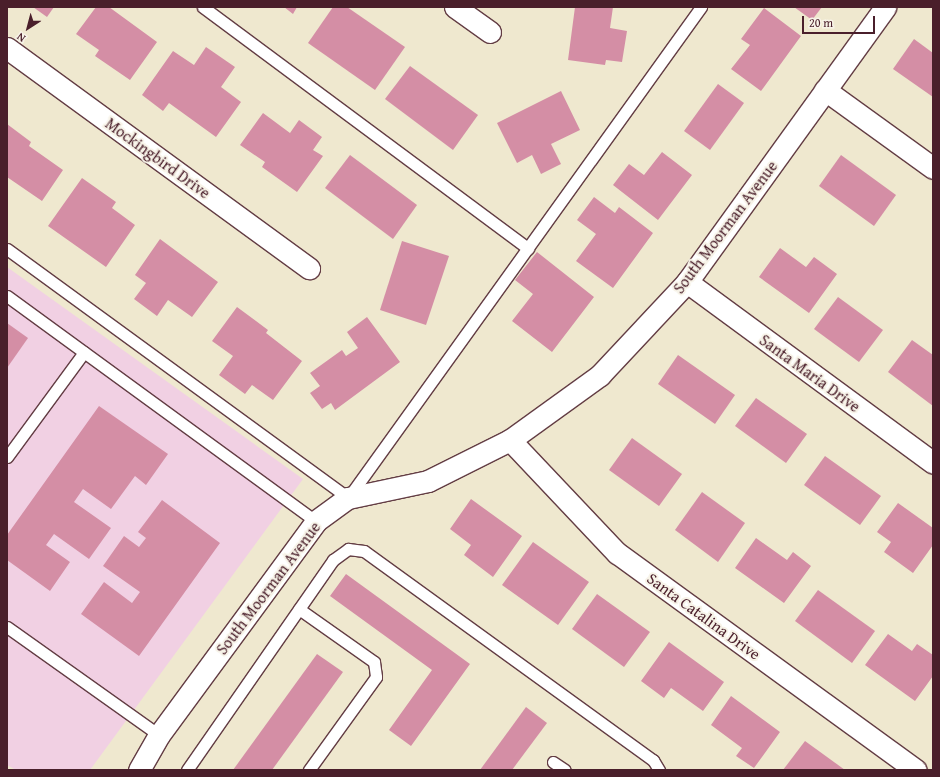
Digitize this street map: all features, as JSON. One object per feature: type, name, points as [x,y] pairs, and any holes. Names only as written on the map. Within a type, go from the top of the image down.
[{"type":"street","points":[[456,7],[490,32]]},
{"type":"street","name":"South Moorman Avenue","points":[[139,770],[160,735],[316,521],[348,498],[428,481],[510,440],[600,375],[687,282],[885,7]]},
{"type":"street","name":"Mockingbird Drive","points":[[7,48],[309,268]]},
{"type":"street","points":[[825,90],[933,168]]},
{"type":"street","name":"Santa Maria Drive","points":[[687,282],[933,464]]},
{"type":"street","name":"Santa Catalina Drive","points":[[510,440],[617,553],[916,770]]},
{"type":"lane","points":[[204,7],[528,248]]},
{"type":"lane","points":[[7,249],[348,498],[701,7]]},
{"type":"lane","points":[[7,296],[316,521]]},
{"type":"lane","points":[[7,457],[84,352]]},
{"type":"lane","points":[[187,770],[333,560],[348,549],[364,551],[653,760],[659,770]]},
{"type":"lane","points":[[299,609],[374,662],[376,677],[309,770]]},
{"type":"lane","points":[[7,627],[160,735]]},
{"type":"lane","points":[[554,762],[565,770]]},
{"type":"shaded area","points":[[7,267],[303,479],[90,770],[16,770],[7,765]]},
{"type":"building","points":[[33,7],[54,7],[47,17]]},
{"type":"building","points":[[96,7],[109,7],[157,42],[130,80],[95,56],[99,50],[76,34]]},
{"type":"building","points":[[284,7],[297,7],[293,14]]},
{"type":"building","points":[[333,7],[347,7],[405,47],[375,90],[308,43]]},
{"type":"building","points":[[575,7],[613,7],[610,28],[627,31],[622,62],[606,60],[605,65],[568,60]]},
{"type":"building","points":[[794,7],[822,7],[812,20]]},
{"type":"building","points":[[764,8],[801,36],[761,91],[731,69],[750,45],[741,39]]},
{"type":"building","points":[[914,39],[933,53],[933,97],[893,69]]},
{"type":"building","points":[[206,47],[235,67],[221,87],[241,102],[216,137],[169,103],[163,111],[142,95],[173,51],[194,65]]},
{"type":"building","points":[[410,66],[478,115],[453,150],[385,99]]},
{"type":"building","points":[[718,84],[744,103],[710,150],[684,131]]},
{"type":"building","points":[[561,91],[580,130],[551,144],[561,164],[541,174],[532,155],[517,163],[497,123]]},
{"type":"building","points":[[263,113],[290,133],[299,120],[322,137],[313,150],[323,156],[297,192],[262,167],[265,162],[240,145]]},
{"type":"building","points":[[7,124],[31,142],[29,146],[63,170],[42,201],[7,177]]},
{"type":"building","points":[[662,152],[692,175],[658,220],[613,185],[629,164],[644,175]]},
{"type":"building","points":[[350,155],[417,205],[393,239],[325,188]]},
{"type":"building","points":[[841,155],[896,195],[874,226],[819,186]]},
{"type":"building","points":[[82,178],[116,202],[112,208],[135,225],[106,267],[48,226]]},
{"type":"building","points":[[594,197],[615,213],[619,207],[653,233],[613,288],[576,261],[596,234],[577,220]]},
{"type":"building","points":[[160,239],[218,282],[192,317],[168,300],[157,316],[134,299],[146,283],[135,275]]},
{"type":"building","points":[[402,241],[449,256],[426,325],[380,310]]},
{"type":"building","points":[[780,248],[806,267],[814,257],[837,274],[809,313],[759,277]]},
{"type":"building","points":[[537,252],[594,297],[552,352],[512,321],[533,294],[515,280]]},
{"type":"building","points":[[838,297],[883,330],[859,362],[814,329]]},
{"type":"building","points":[[237,307],[268,330],[266,333],[302,361],[273,400],[252,385],[245,394],[219,375],[233,356],[212,341]]},
{"type":"building","points":[[367,317],[400,362],[335,410],[331,403],[322,409],[310,393],[320,386],[310,373],[342,350],[346,356],[358,348],[347,332]]},
{"type":"building","points":[[7,323],[28,338],[7,368]]},
{"type":"building","points":[[912,340],[933,355],[933,406],[888,372]]},
{"type":"building","points":[[678,355],[735,395],[715,424],[658,384]]},
{"type":"building","points":[[756,398],[807,434],[786,463],[735,426]]},
{"type":"building","points":[[99,406],[168,454],[146,485],[135,476],[111,509],[83,489],[74,502],[111,528],[89,559],[54,534],[46,545],[70,562],[50,591],[7,560],[7,535]]},
{"type":"building","points":[[632,438],[682,474],[659,506],[609,470]]},
{"type":"building","points":[[825,456],[881,496],[860,525],[804,485]]},
{"type":"building","points":[[702,492],[745,523],[718,562],[675,530]]},
{"type":"building","points":[[471,499],[522,536],[493,577],[464,555],[471,545],[450,529]]},
{"type":"building","points":[[162,500],[220,543],[139,656],[81,614],[104,582],[132,603],[140,592],[103,566],[124,536],[139,547],[146,538],[138,532]]},
{"type":"building","points":[[898,503],[933,528],[933,545],[913,573],[884,552],[891,542],[877,532]]},
{"type":"building","points":[[756,538],[787,560],[793,552],[811,566],[784,603],[735,568]]},
{"type":"building","points":[[533,542],[589,582],[558,625],[502,585]]},
{"type":"building","points":[[346,574],[470,664],[411,746],[389,730],[432,670],[330,596]]},
{"type":"building","points":[[818,590],[875,631],[852,663],[795,621]]},
{"type":"building","points":[[597,594],[650,632],[624,667],[572,629]]},
{"type":"building","points":[[888,634],[912,651],[917,644],[933,655],[933,676],[915,701],[865,665]]},
{"type":"building","points":[[669,642],[724,682],[703,711],[671,688],[664,698],[641,681]]},
{"type":"building","points":[[317,654],[343,672],[272,770],[233,770]]},
{"type":"building","points":[[731,696],[780,732],[754,768],[736,756],[742,748],[711,725]]},
{"type":"building","points":[[526,707],[547,723],[512,770],[480,770]]},
{"type":"building","points":[[805,741],[845,770],[783,770]]}]
